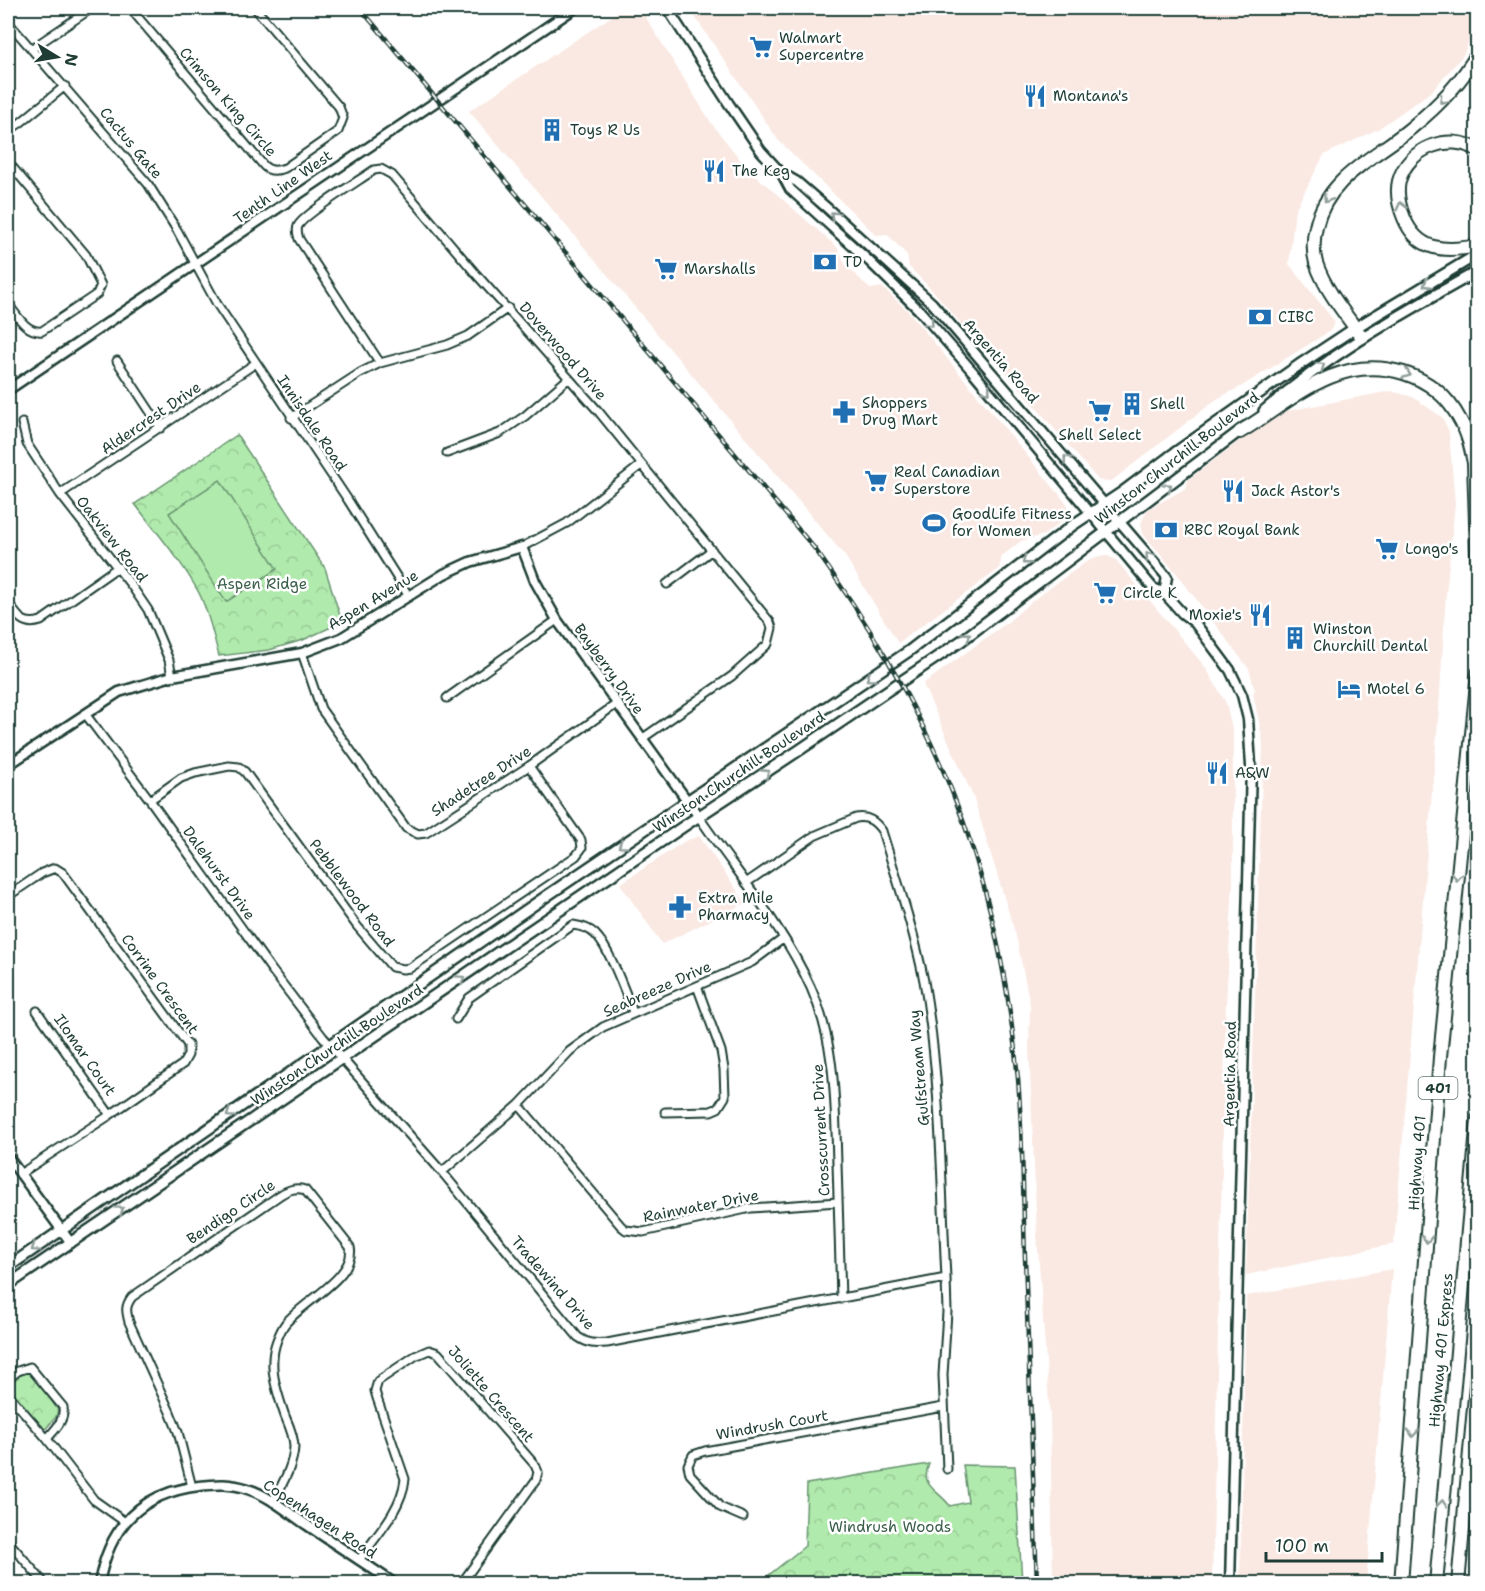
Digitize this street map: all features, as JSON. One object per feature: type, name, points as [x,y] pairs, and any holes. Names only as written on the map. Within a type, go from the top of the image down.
[{"type":"highway","points":[[1359,333],[1323,278],[1316,263],[1314,233],[1323,206],[1340,181],[1411,129],[1442,102],[1459,82],[1478,53]]},
{"type":"highway","points":[[1478,150],[1450,142],[1433,145],[1412,160],[1399,182],[1398,201],[1412,234],[1422,242],[1442,250],[1478,246]]},
{"type":"highway","points":[[1240,432],[1316,383],[1350,370],[1370,367],[1388,368],[1405,372],[1430,384],[1455,411],[1464,426],[1471,447],[1474,463],[1478,583]]},
{"type":"highway","name":"Highway 401","points":[[1401,1584],[1440,1057],[1478,672]]},
{"type":"highway","name":"Highway 401 Express","points":[[1436,1584],[1478,1119]]},
{"type":"highway","points":[[1458,1584],[1478,1363]]},
{"type":"main road","name":"Winston Churchill Boulevard","points":[[8,1267],[909,651],[1090,514],[1241,405],[1359,333],[1478,254]]},
{"type":"main road","name":"Winston Churchill Boulevard","points":[[8,1285],[961,641],[1240,432],[1359,333],[1478,271]]},
{"type":"street","points":[[31,49],[92,8]]},
{"type":"street","name":"Crimson King Circle","points":[[130,8],[264,166],[276,170],[285,168],[338,131],[343,118],[339,106],[255,8]]},
{"type":"street","name":"Tenth Line West","points":[[8,390],[575,8]]},
{"type":"street","name":"Argentia Road","points":[[666,8],[761,151],[782,174],[790,189],[919,310],[1153,588],[1164,593],[1182,613],[1195,623],[1230,670],[1242,695],[1248,719],[1251,766],[1250,845],[1230,1584]]},
{"type":"street","name":"Cactus Gate","points":[[8,22],[148,184],[196,264]]},
{"type":"street","points":[[8,131],[64,86]]},
{"type":"street","points":[[8,162],[86,255],[101,285],[97,294],[42,331],[36,332],[27,327],[8,304]]},
{"type":"street","name":"Doverwood Drive","points":[[380,363],[299,239],[297,232],[299,224],[311,214],[374,170],[381,169],[388,171],[599,412],[770,622],[772,628],[768,644],[732,676],[643,738]]},
{"type":"street","name":"Argentia Road","points":[[782,174],[797,182],[918,289],[1167,577],[1164,593]]},
{"type":"street","name":"Innisdale Road","points":[[196,264],[217,304],[291,418],[348,500],[408,595]]},
{"type":"street","points":[[291,418],[360,373],[380,363],[447,345],[468,336],[508,308]]},
{"type":"street","points":[[117,361],[161,428]]},
{"type":"street","name":"Aldercrest Drive","points":[[60,494],[256,363]]},
{"type":"street","points":[[447,453],[500,433],[525,416],[569,378]]},
{"type":"street","name":"Oakview Road","points":[[22,423],[27,444],[60,494],[118,567],[148,610],[169,660],[172,676]]},
{"type":"street","name":"Aspen Avenue","points":[[8,765],[118,692],[172,676],[302,653],[341,638],[444,574],[470,562],[522,547],[567,523],[641,465]]},
{"type":"street","name":"Bayberry Drive","points":[[522,547],[535,581],[557,620],[699,817]]},
{"type":"street","points":[[668,584],[712,550]]},
{"type":"street","points":[[8,602],[20,620],[26,623],[41,621],[118,567]]},
{"type":"street","points":[[447,698],[557,620]]},
{"type":"street","name":"Shadetree Drive","points":[[302,653],[321,709],[406,828],[418,834],[426,833],[529,766],[618,703]]},
{"type":"street","name":"Dalehurst Drive","points":[[86,715],[271,969],[331,1046]]},
{"type":"street","name":"Pebblewood Road","points":[[150,800],[181,778],[229,766],[239,767],[245,772],[357,926],[392,967],[403,969],[410,968],[576,856],[582,848],[581,840],[529,766]]},
{"type":"street","name":"Crosscurrent Drive","points":[[699,817],[784,938],[812,990],[829,1044],[835,1084],[841,1299]]},
{"type":"street","name":"Gulfstream Way","points":[[746,883],[814,836],[856,818],[870,819],[882,831],[908,914],[923,980],[937,1090],[947,1312],[943,1375],[947,1469]]},
{"type":"street","name":"Corrine Crescent","points":[[8,896],[42,873],[55,868],[63,873],[188,1045],[188,1055],[183,1064],[20,1174]]},
{"type":"street","points":[[456,1018],[469,998],[573,925],[584,927],[595,934],[614,965],[633,1012]]},
{"type":"street","name":"Seabreeze Drive","points":[[442,1172],[519,1105],[570,1051],[603,1027],[752,962],[784,938]]},
{"type":"street","points":[[665,1112],[711,1111],[718,1108],[725,1097],[722,1051],[698,986]]},
{"type":"street","name":"Ilomar Court","points":[[37,1011],[110,1115]]},
{"type":"street","name":"Tradewind Drive","points":[[331,1046],[442,1172],[578,1337],[586,1342],[607,1343],[946,1278]]},
{"type":"street","name":"Rainwater Drive","points":[[519,1105],[626,1230],[644,1232],[751,1208],[838,1202]]},
{"type":"street","points":[[8,1157],[71,1243]]},
{"type":"street","name":"Bendigo Circle","points":[[192,1487],[170,1412],[129,1322],[127,1303],[132,1297],[287,1190],[298,1188],[305,1190],[350,1247],[351,1254],[346,1269],[285,1324],[277,1340],[273,1356],[273,1375],[294,1445],[288,1474],[273,1502]]},
{"type":"street","name":"Joliette Crescent","points":[[359,1560],[396,1506],[404,1488],[405,1479],[376,1398],[376,1387],[378,1381],[415,1356],[429,1350],[438,1353],[535,1465],[538,1472],[536,1480],[461,1584]]},
{"type":"street","points":[[8,1379],[18,1371],[30,1367],[63,1407],[62,1421],[47,1439]]},
{"type":"street","points":[[8,1394],[47,1439],[94,1500],[125,1522]]},
{"type":"street","name":"Windrush Court","points":[[743,1516],[720,1507],[690,1474],[688,1465],[693,1455],[944,1407]]},
{"type":"street","name":"Copenhagen Road","points":[[99,1584],[113,1540],[125,1522],[147,1502],[160,1494],[221,1484],[250,1490],[273,1502],[395,1584]]},
{"type":"street","points":[[8,1541],[45,1584]]},
{"type":"shaded area","points":[[624,8],[640,8],[712,124],[747,168],[838,248],[845,264],[870,289],[882,287],[908,311],[1068,505],[1067,517],[1044,535],[1021,541],[1002,556],[999,569],[898,643],[845,556],[469,111]]},
{"type":"shaded area","points":[[689,8],[1477,8],[1478,14],[1464,54],[1432,91],[1378,129],[1324,155],[1295,210],[1289,264],[1335,322],[1330,331],[1217,399],[1113,480],[1106,482],[1098,480],[1001,366],[909,267],[907,255],[887,234],[876,235],[778,140]]},
{"type":"shaded area","points":[[1391,391],[1413,397],[1443,418],[1449,432],[1455,503],[1394,1244],[1246,1275],[1263,743],[1253,693],[1255,690],[1249,669],[1177,574],[1143,534],[1141,523],[1147,510],[1186,488],[1188,480],[1276,413]]},
{"type":"shaded area","points":[[1108,556],[1116,560],[1206,668],[1226,703],[1233,733],[1233,883],[1226,1004],[1212,1583],[1053,1583],[1050,1418],[1037,1235],[1029,1047],[1030,1005],[1016,936],[974,799],[923,684],[1090,559]]},
{"type":"shaded area","points":[[699,836],[746,903],[662,944],[620,884],[685,841]]},
{"type":"shaded area","points":[[1392,1269],[1366,1583],[1240,1583],[1246,1296]]},
{"type":"green space","name":"Aspen Ridge","points":[[237,435],[325,568],[342,622],[303,640],[269,650],[219,656],[199,593],[177,558],[135,504]]},
{"type":"green space","points":[[220,480],[277,569],[226,602],[169,513]]},
{"type":"green space","points":[[26,1371],[32,1373],[58,1410],[56,1417],[43,1432],[10,1387],[12,1379]]},
{"type":"green space","name":"Windrush Woods","points":[[929,1464],[928,1483],[950,1506],[968,1502],[963,1465],[1015,1466],[1022,1583],[759,1583],[805,1546],[807,1484]]},
{"type":"railway","points":[[360,8],[815,549],[892,668],[936,753],[970,841],[984,887],[1001,958],[1016,1055],[1022,1146],[1037,1584]]},
{"type":"place","name":"Walmart Supercentre","points":[[761,47]]},
{"type":"place","name":"Montana's","points":[[1035,96]]},
{"type":"place","name":"Toys R Us","points":[[552,130]]},
{"type":"place","name":"The Keg","points":[[714,171]]},
{"type":"place","name":"TD","points":[[825,262]]},
{"type":"place","name":"Marshalls","points":[[666,269]]},
{"type":"place","name":"CIBC","points":[[1260,317]]},
{"type":"place","name":"Shell","points":[[1132,404]]},
{"type":"place","name":"Shell Select","points":[[1100,411]]},
{"type":"place","name":"Shoppers Drug Mart","points":[[844,412]]},
{"type":"place","name":"Real Canadian Superstore","points":[[876,481]]},
{"type":"place","name":"Jack Astor's","points":[[1233,491]]},
{"type":"place","name":"GoodLife Fitness for Women","points":[[934,523]]},
{"type":"place","name":"RBC Royal Bank","points":[[1166,530]]},
{"type":"place","name":"Longo's","points":[[1387,549]]},
{"type":"place","name":"Circle K","points":[[1105,593]]},
{"type":"place","name":"Moxie's","points":[[1260,615]]},
{"type":"place","name":"Winston Churchill Dental","points":[[1295,638]]},
{"type":"place","name":"Motel 6","points":[[1349,689]]},
{"type":"place","name":"A&W","points":[[1217,773]]},
{"type":"place","name":"Extra Mile Pharmacy","points":[[680,907]]}]
